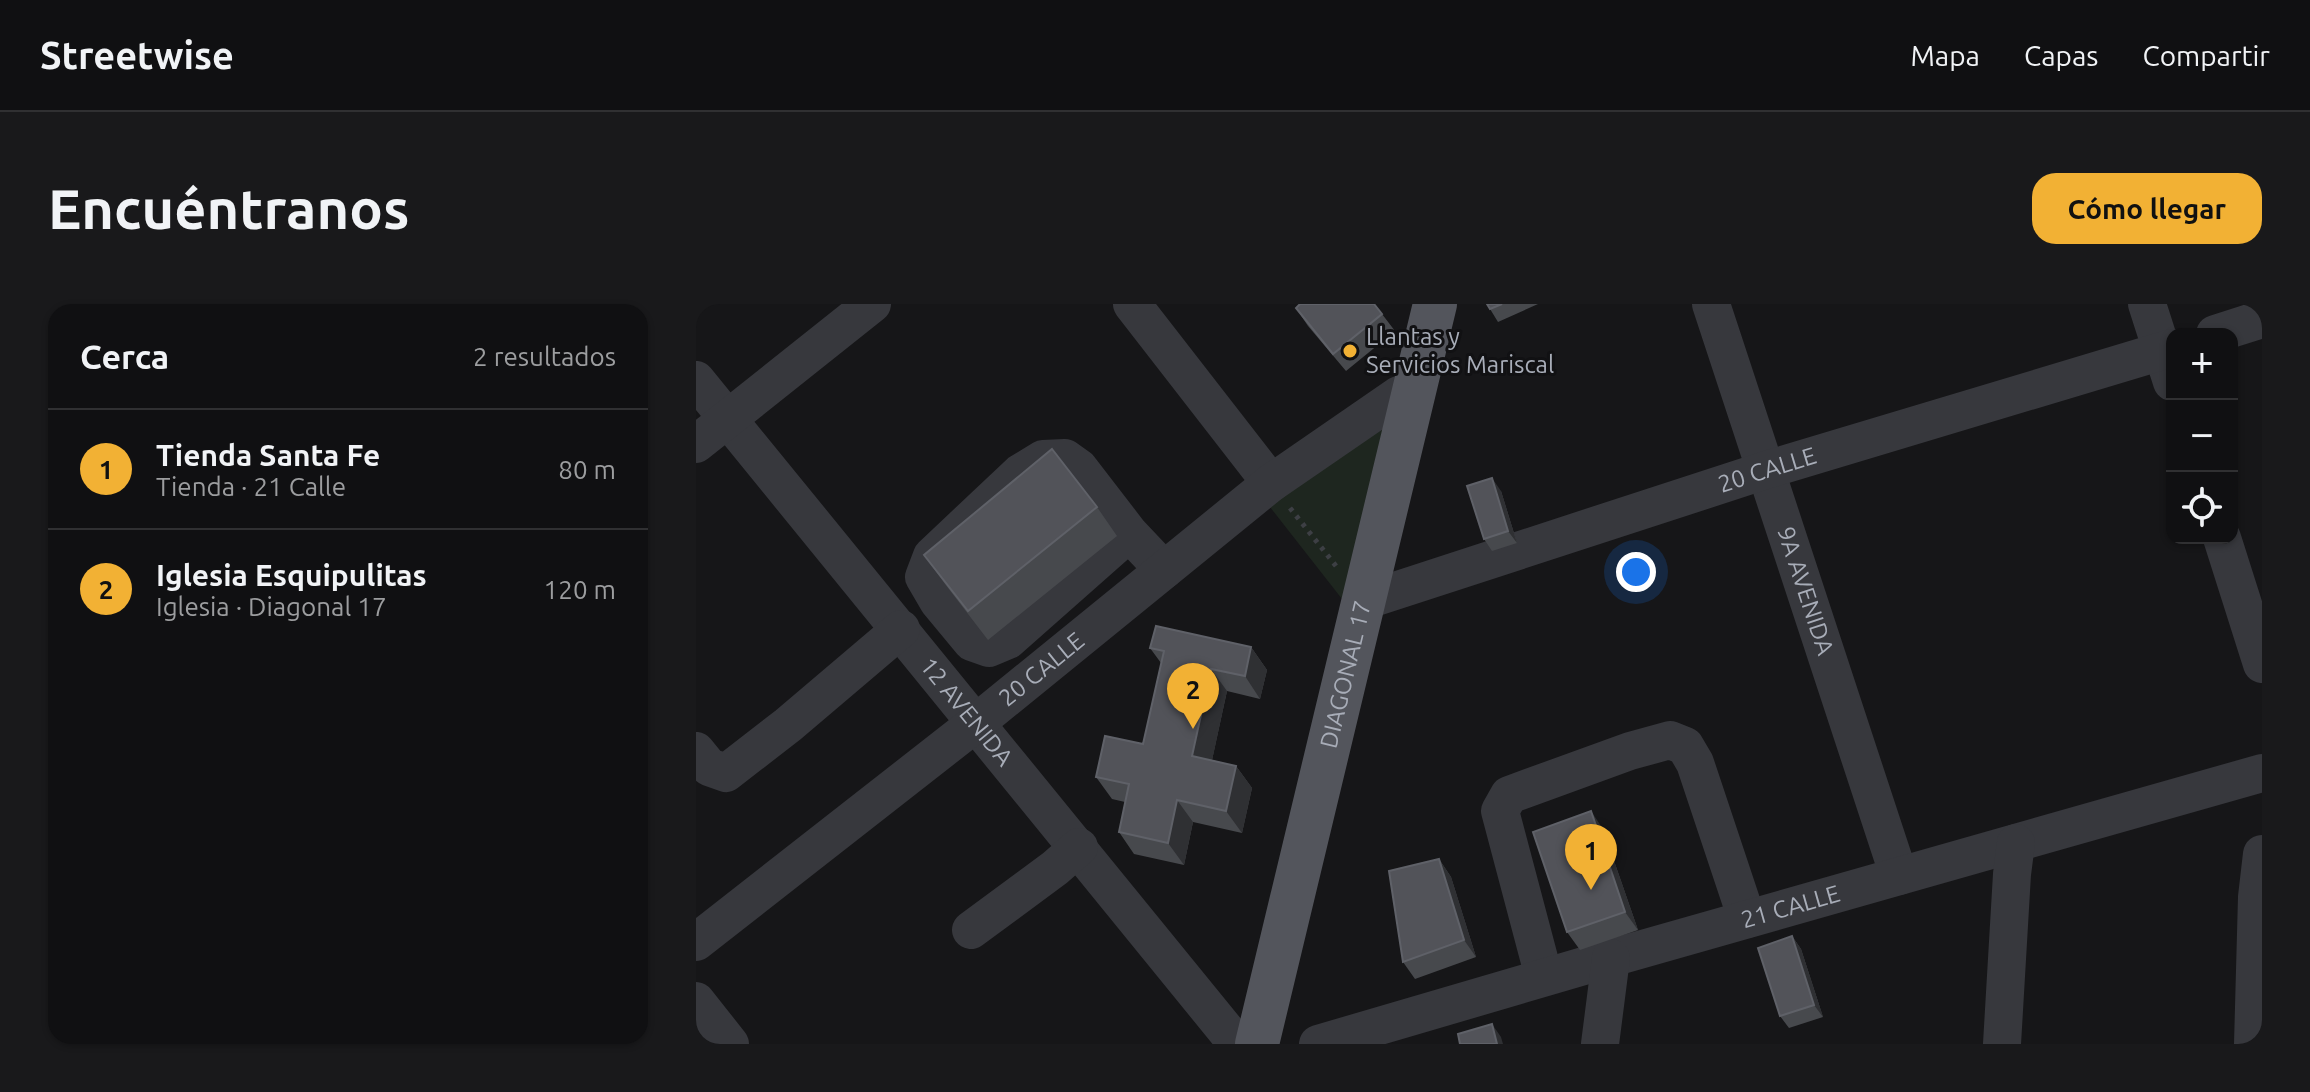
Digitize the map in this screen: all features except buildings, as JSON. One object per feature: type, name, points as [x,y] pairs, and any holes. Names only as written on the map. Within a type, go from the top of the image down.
[{"type":"main road","name":"DIAGONAL 17","points":[[1257,1044],[1435,304]]},
{"type":"street","points":[[696,444],[872,304]]},
{"type":"street","points":[[1132,304],[1271,483]]},
{"type":"street","name":"9A AVENIDA","points":[[1711,304],[1899,876]]},
{"type":"street","points":[[2147,304],[2166,352]]},
{"type":"street","points":[[2234,328],[2262,319]]},
{"type":"street","name":"20 CALLE","points":[[1364,601],[1766,470],[2166,361]]},
{"type":"street","name":"12 AVENIDA","points":[[696,380],[1237,1044]]},
{"type":"street","name":"20 CALLE","points":[[696,942],[976,723],[1271,483],[1399,395],[1414,390]]},
{"type":"street","points":[[1129,533],[1008,640],[989,648],[972,642],[938,601],[924,577],[932,556],[1020,473],[1043,459],[1065,458],[1079,468],[1129,533],[1164,570]]},
{"type":"street","points":[[2224,544],[2262,664]]},
{"type":"street","points":[[696,751],[709,767],[726,773],[901,629]]},
{"type":"street","points":[[1544,977],[1500,811],[1509,795],[1630,751],[1670,740],[1685,746],[1695,763],[1747,919]]},
{"type":"street","name":"21 CALLE","points":[[1318,1044],[2262,773]]},
{"type":"street","points":[[2002,1044],[2016,843]]},
{"type":"street","points":[[971,930],[1079,847]]},
{"type":"street","points":[[2253,1044],[2257,897],[2262,854]]},
{"type":"street","points":[[1600,1044],[1611,958]]},
{"type":"street","points":[[696,1001],[730,1044]]},
{"type":"path","points":[[1271,483],[1364,601]]},
{"type":"shaded area","points":[[1399,395],[1342,599],[1259,493]]},
{"type":"place","name":"Llantas y Servicios Mariscal","points":[[1350,351]]},
{"type":"place","name":"Iglesia Esquipulitas","points":[[1193,729]]},
{"type":"place","name":"Tienda Santa Fe","points":[[1591,890]]}]
